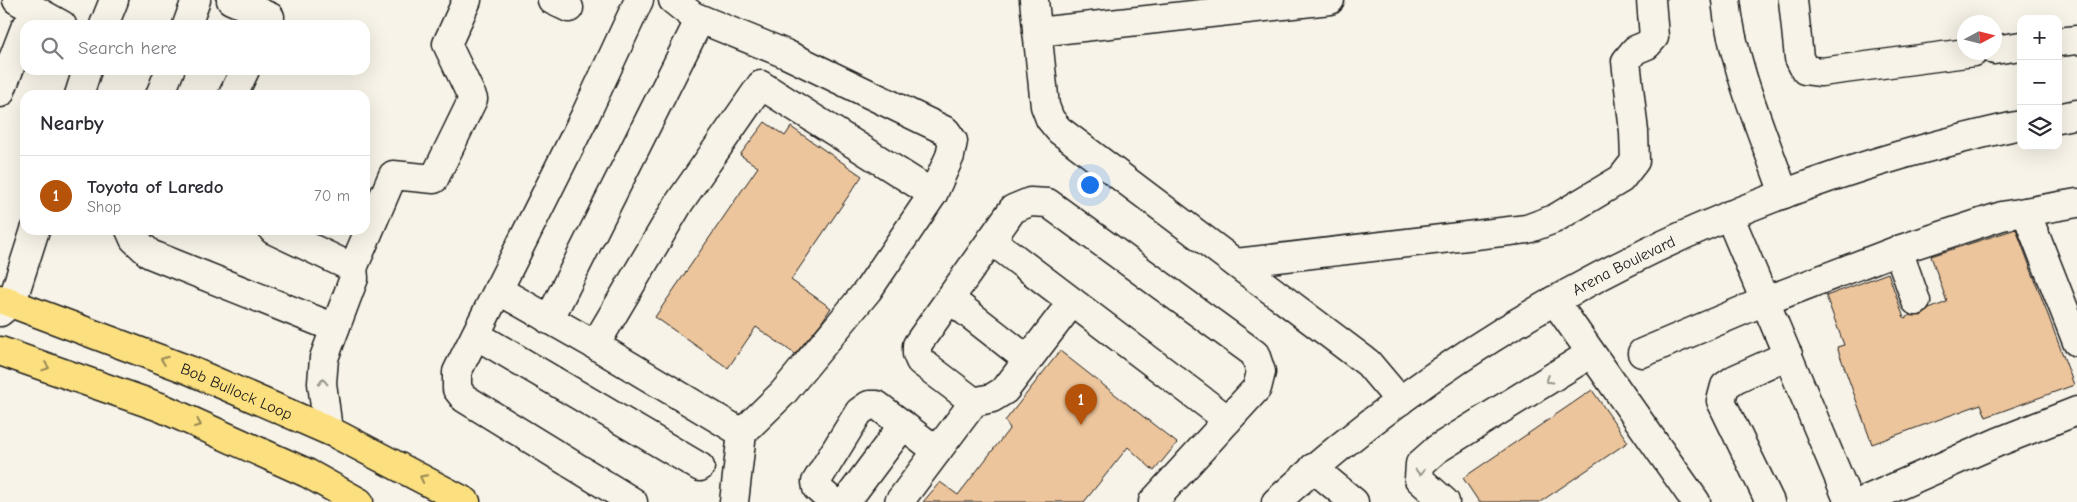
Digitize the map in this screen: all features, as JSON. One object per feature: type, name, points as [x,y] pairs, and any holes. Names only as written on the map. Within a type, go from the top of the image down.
[{"type":"highway","name":"Bob Bullock Loop","points":[[4,304],[189,370],[328,430],[466,502]]},
{"type":"highway","points":[[0,351],[160,407],[307,474],[359,502]]},
{"type":"street","points":[[106,20],[114,0]]},
{"type":"street","points":[[189,20],[196,0]]},
{"type":"street","points":[[232,0],[271,14]]},
{"type":"street","points":[[370,228],[393,175],[434,179],[473,99],[447,44],[467,0]]},
{"type":"street","points":[[633,502],[464,398],[457,389],[456,372],[585,116],[639,0]]},
{"type":"street","points":[[673,0],[700,19],[774,49],[946,131],[953,141],[950,156],[933,194],[868,290],[782,393],[742,433],[734,502]]},
{"type":"street","points":[[1034,0],[1045,106],[1050,119],[1059,130],[1368,363],[1400,402]]},
{"type":"street","points":[[1038,32],[1330,0]]},
{"type":"street","points":[[1236,264],[1527,229],[1554,219],[1621,179],[1634,161],[1634,132],[1626,61],[1635,50],[1646,45],[1654,37],[1651,0]]},
{"type":"street","points":[[1726,0],[1740,66],[1784,194]]},
{"type":"street","points":[[1793,0],[1799,58],[1805,70],[1821,72],[1957,54]]},
{"type":"street","points":[[25,15],[44,20]]},
{"type":"street","points":[[549,320],[700,19]]},
{"type":"street","points":[[0,93],[20,31]]},
{"type":"street","points":[[2062,42],[2077,40]]},
{"type":"street","points":[[2002,49],[2017,47]]},
{"type":"street","points":[[595,345],[679,203],[762,85],[774,49]]},
{"type":"street","points":[[81,90],[86,75]]},
{"type":"street","points":[[162,90],[168,75]]},
{"type":"street","points":[[235,90],[243,75]]},
{"type":"street","points":[[762,85],[933,194]]},
{"type":"street","points":[[2062,117],[2077,114]]},
{"type":"street","name":"Arena Boulevard","points":[[1276,502],[1313,468],[1451,364],[1554,300],[1652,249],[1729,215],[1845,172],[1956,140],[2017,126]]},
{"type":"street","points":[[974,402],[920,361],[916,354],[917,345],[1013,209],[1030,202],[1048,203],[1255,354],[1260,372],[1257,388],[1157,501]]},
{"type":"street","points":[[1642,353],[1765,301],[1898,250],[2002,216],[2077,203]]},
{"type":"street","points":[[2026,212],[2077,342]]},
{"type":"street","points":[[1729,215],[1849,502]]},
{"type":"street","points":[[4,304],[34,235]]},
{"type":"street","points":[[132,235],[150,254],[336,328]]},
{"type":"street","points":[[284,235],[353,268]]},
{"type":"street","points":[[328,430],[322,383],[324,358],[354,278],[353,268],[367,235]]},
{"type":"street","points":[[991,240],[1228,420]]},
{"type":"street","points":[[1898,250],[1916,301]]},
{"type":"street","points":[[498,290],[595,345],[742,433]]},
{"type":"street","points":[[950,299],[1028,360]]},
{"type":"street","points":[[1554,300],[1590,354],[1696,502]]},
{"type":"street","points":[[899,502],[974,402],[992,398],[1005,390],[1072,302]]},
{"type":"street","points":[[476,335],[700,467]]},
{"type":"street","points":[[1445,502],[1419,479],[1420,464],[1437,449],[1590,354]]},
{"type":"street","points":[[1770,502],[1721,401],[1725,386],[1734,379],[1788,355]]},
{"type":"street","points":[[833,502],[817,488],[816,482],[860,412],[869,405],[876,404],[937,451]]},
{"type":"street","points":[[1861,502],[1998,442],[2077,411]]},
{"type":"street","points":[[843,502],[848,499],[904,425]]},
{"type":"street","points":[[1313,468],[1354,502]]},
{"type":"building","points":[[765,122],[785,136],[791,127],[862,176],[791,280],[831,308],[821,323],[795,354],[756,327],[728,368],[655,317],[758,167],[740,155]]},
{"type":"building","points":[[2016,229],[2074,385],[1986,417],[1981,404],[1872,444],[1837,347],[1844,345],[1826,296],[1888,273],[1904,318],[1911,315],[1921,316],[1929,309],[1947,302],[1931,256]]},
{"type":"building","points":[[1060,351],[1177,443],[1154,471],[1128,447],[1084,502],[923,502],[940,482],[958,495],[1010,428],[1005,421]]},
{"type":"building","points":[[1592,390],[1628,442],[1540,502],[1479,502],[1463,478]]},
{"type":"place","name":"Toyota of Laredo","points":[[1081,425]]}]
